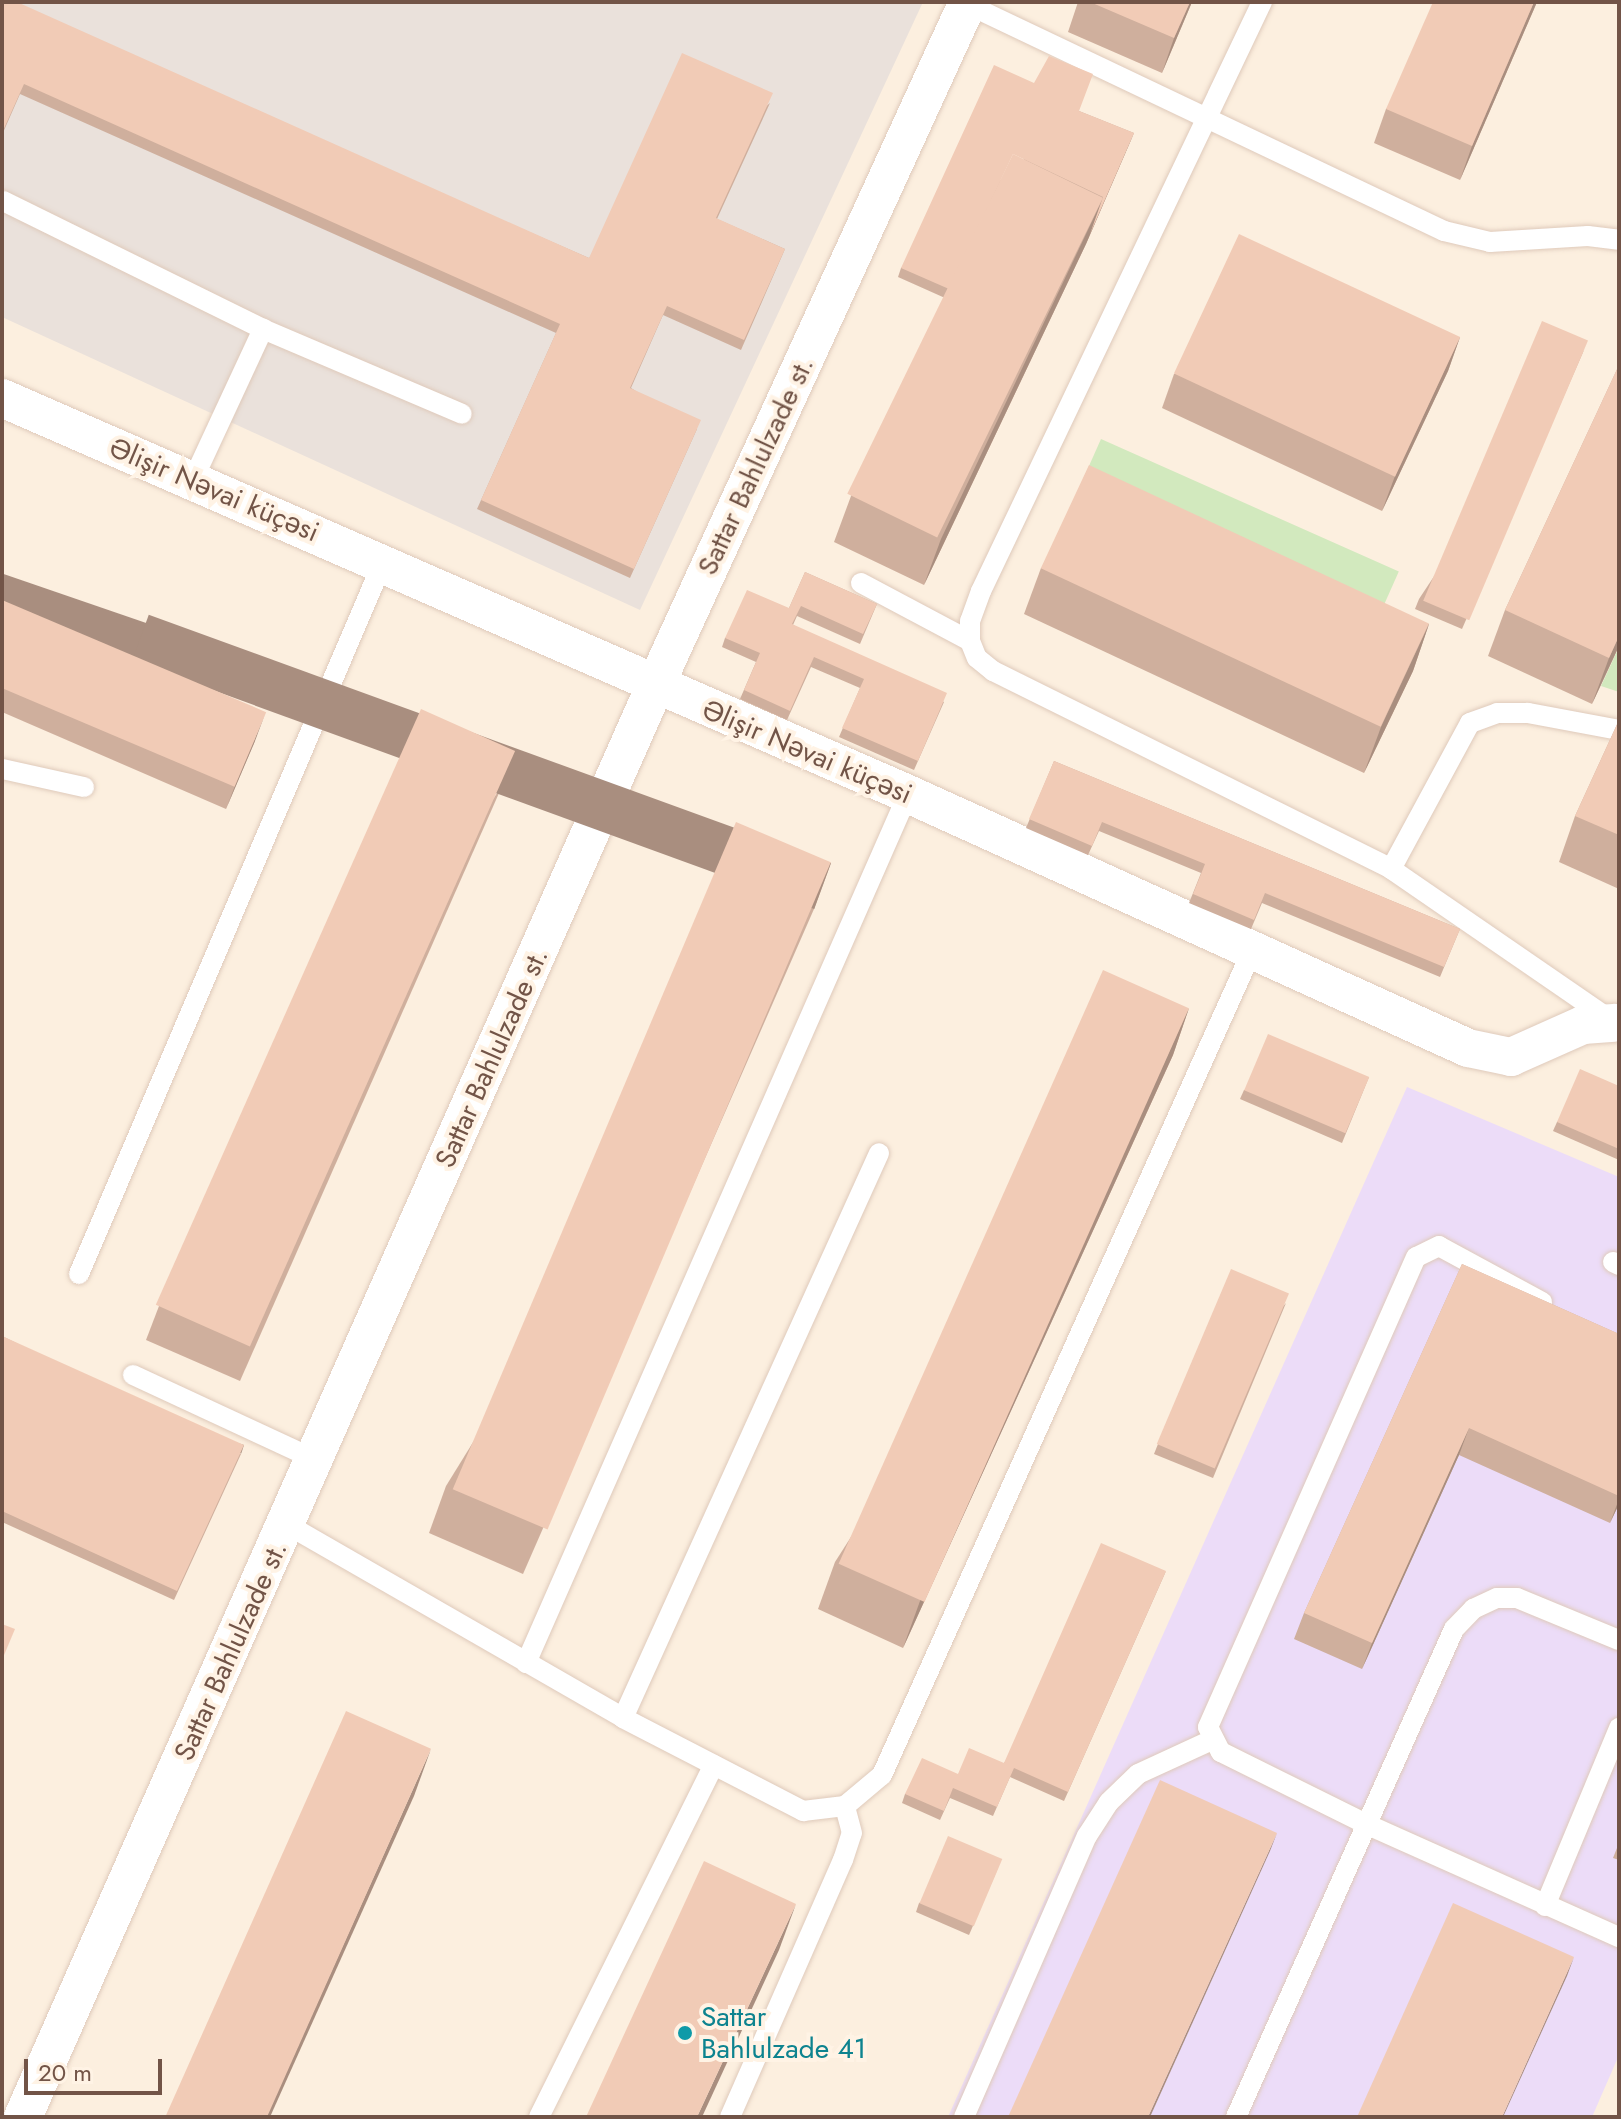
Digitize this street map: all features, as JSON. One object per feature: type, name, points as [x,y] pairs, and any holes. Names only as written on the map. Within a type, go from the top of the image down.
[{"type":"street","name":"Sattar Bahlulzade st.","points":[[23,2117],[288,1525],[655,686],[968,3]]},
{"type":"street","name":"Əlişir Nəvai küçəsi","points":[[2,398],[383,562],[655,686],[908,794],[1489,1055],[1511,1057],[1583,1025],[1617,1024]]},
{"type":"lane","points":[[1262,2],[981,591],[970,621],[970,641],[977,658],[993,671],[1391,869],[1617,1024]]},
{"type":"lane","points":[[968,3],[1444,231],[1490,242],[1588,236],[1619,240]]},
{"type":"lane","points":[[3,201],[263,329],[462,414]]},
{"type":"lane","points":[[192,482],[263,329]]},
{"type":"lane","points":[[79,1274],[383,562]]},
{"type":"lane","points":[[861,583],[970,641]]},
{"type":"lane","points":[[1391,869],[1470,723],[1497,713],[1528,713],[1619,730]]},
{"type":"lane","points":[[2,769],[84,787]]},
{"type":"lane","points":[[526,1663],[908,794]]},
{"type":"lane","points":[[288,1525],[623,1718],[803,1811],[845,1806],[882,1775],[1252,951]]},
{"type":"lane","points":[[623,1718],[879,1153]]},
{"type":"lane","points":[[1564,1314],[1439,1246],[1416,1257],[1208,1727],[1212,1740],[1221,1752],[1366,1824],[1619,1937]]},
{"type":"lane","points":[[133,1375],[316,1460]]},
{"type":"lane","points":[[1236,2117],[1454,1629],[1473,1609],[1497,1598],[1517,1598],[1619,1640]]},
{"type":"lane","points":[[1545,1906],[1619,1728]]},
{"type":"lane","points":[[964,2117],[1087,1836],[1109,1802],[1138,1774],[1212,1740]]},
{"type":"lane","points":[[539,2117],[714,1765]]},
{"type":"lane","points":[[730,2117],[843,1860],[852,1833],[845,1806]]},
{"type":"shaded area","points":[[2,2],[923,2],[640,610],[2,317]]},
{"type":"shaded area","points":[[1407,1087],[1619,1177],[1619,2055],[1592,2117],[948,2117]]},
{"type":"green space","points":[[1101,439],[1399,572],[1367,643],[1069,510]]},
{"type":"green space","points":[[1619,647],[1619,692],[1601,686]]},
{"type":"building","points":[[2,2],[17,2],[589,258],[682,53],[773,93],[716,218],[785,249],[744,340],[667,306],[630,388],[701,420],[634,569],[481,500],[560,324],[24,84],[2,133]]},
{"type":"building","points":[[1090,2],[1190,2],[1174,38]]},
{"type":"building","points":[[1433,2],[1534,2],[1472,146],[1386,109]]},
{"type":"building","points":[[1049,56],[1093,74],[1079,111],[1134,133],[1090,234],[1103,197],[1013,154],[949,289],[901,268],[994,65],[1034,83]]},
{"type":"building","points":[[1013,154],[1103,198],[937,538],[847,494]]},
{"type":"building","points":[[1239,234],[1460,337],[1395,477],[1174,374]]},
{"type":"building","points":[[1542,321],[1588,341],[1469,620],[1423,601]]},
{"type":"building","points":[[1619,365],[1619,636],[1609,658],[1505,610]]},
{"type":"building","points":[[1089,465],[1429,623],[1381,727],[1041,568]]},
{"type":"building","points":[[805,572],[877,604],[863,634],[801,606],[792,624],[947,693],[918,761],[842,728],[864,679],[814,657],[790,711],[744,690],[760,653],[725,638],[747,590],[789,608]]},
{"type":"building","points":[[2,600],[266,712],[235,787],[2,688]]},
{"type":"building","points":[[421,709],[515,751],[250,1347],[156,1305]]},
{"type":"building","points":[[1619,720],[1619,835],[1575,816]]},
{"type":"building","points":[[1054,761],[1460,929],[1444,967],[1265,893],[1254,920],[1193,894],[1205,864],[1102,822],[1092,846],[1029,819]]},
{"type":"building","points":[[736,822],[831,862],[548,1530],[453,1489]]},
{"type":"building","points":[[1103,970],[1189,1008],[924,1602],[839,1564]]},
{"type":"building","points":[[1268,1034],[1369,1077],[1345,1133],[1244,1090]]},
{"type":"building","points":[[1580,1069],[1619,1086],[1619,1149],[1557,1122]]},
{"type":"building","points":[[1462,1264],[1619,1334],[1619,1496],[1469,1428],[1372,1643],[1304,1613]]},
{"type":"building","points":[[1231,1269],[1289,1294],[1215,1469],[1157,1444]]},
{"type":"building","points":[[2,1336],[244,1445],[177,1591],[2,1511]]},
{"type":"building","points":[[1101,1543],[1166,1571],[1068,1792],[1014,1768],[997,1807],[953,1788],[944,1811],[905,1794],[922,1758],[958,1774],[969,1748],[1004,1763]]},
{"type":"building","points":[[2,1624],[15,1629],[2,1660]]},
{"type":"building","points":[[346,1711],[431,1749],[267,2117],[165,2117]]},
{"type":"building","points":[[1160,1780],[1277,1833],[1148,2117],[1008,2117]]},
{"type":"building","points":[[948,1836],[1002,1859],[974,1926],[919,1903]]},
{"type":"building","name":"Sattar Bahlulzade 41","points":[[704,1861],[796,1904],[697,2117],[586,2117]]},
{"type":"building","points":[[1453,1903],[1574,1957],[1502,2117],[1357,2117]]},
{"type":"place","name":"Sattar Bahlulzade 41","points":[[685,2033]]}]
